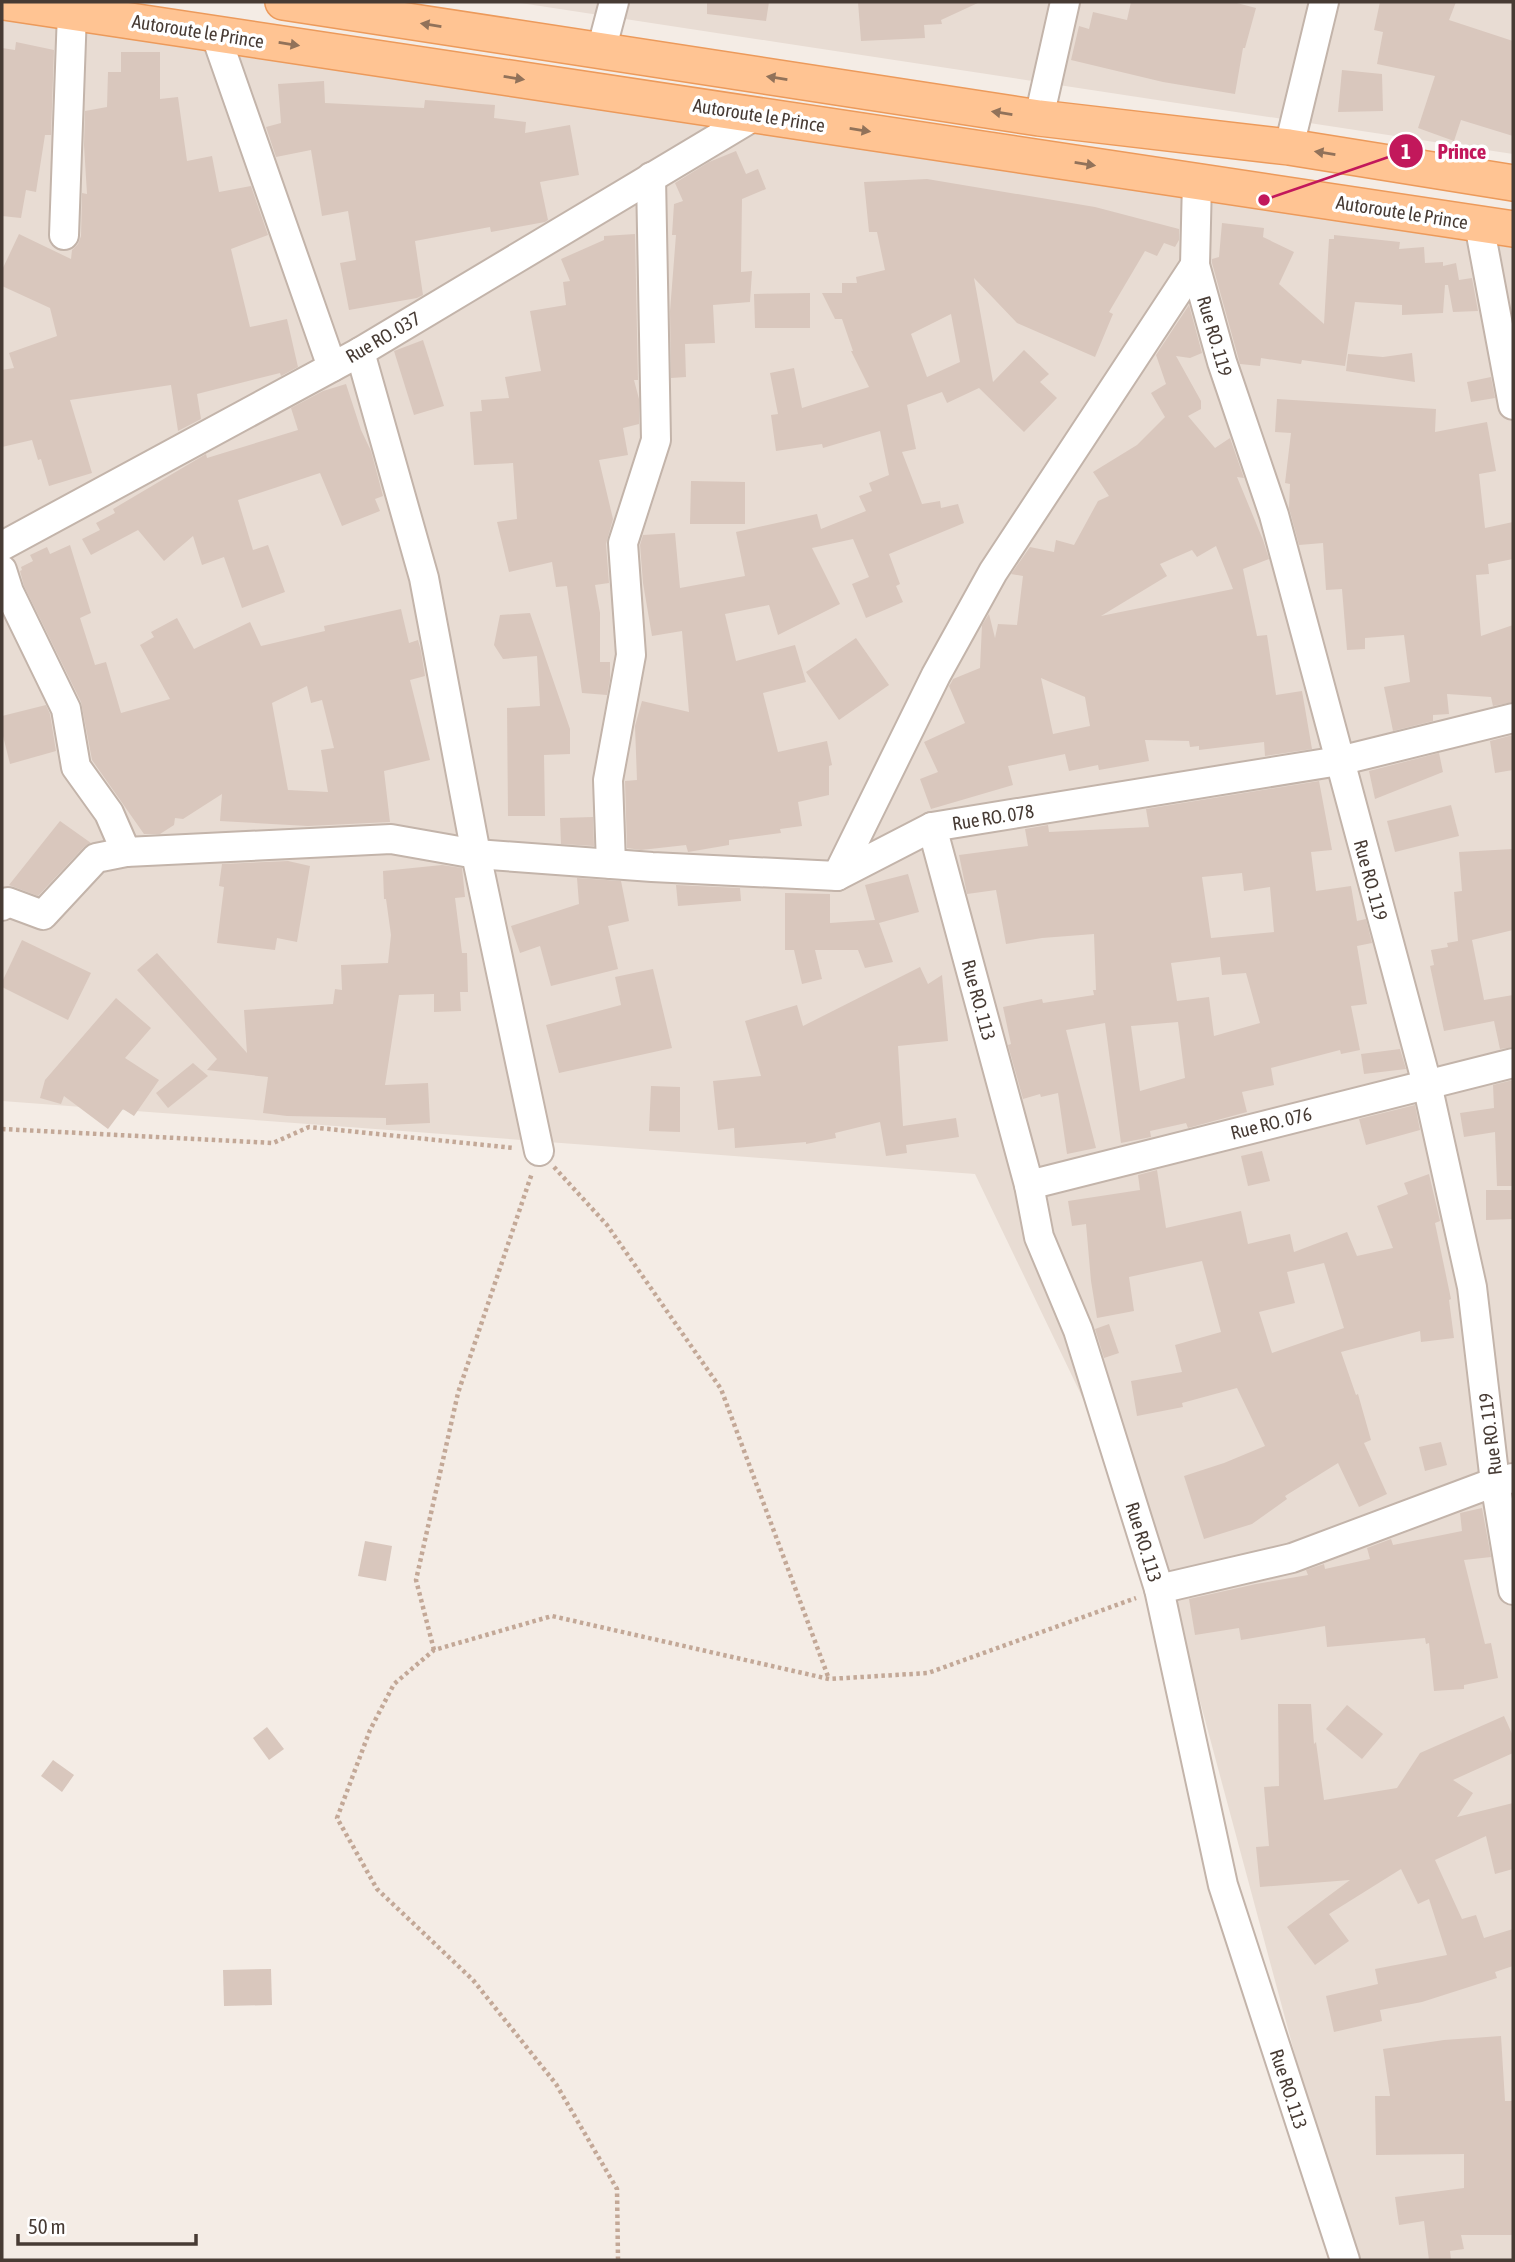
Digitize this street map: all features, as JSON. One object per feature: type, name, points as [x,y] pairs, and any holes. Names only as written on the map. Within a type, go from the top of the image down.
[{"type":"main road","name":"Autoroute le Prince","points":[[4,2],[1513,229]]},
{"type":"main road","name":"Autoroute le Prince","points":[[283,2],[1039,118],[1289,147],[1513,183]]},
{"type":"street","points":[[601,51],[614,2]]},
{"type":"street","points":[[1039,118],[1065,2]]},
{"type":"street","points":[[1289,147],[1324,2]]},
{"type":"street","points":[[64,235],[72,12]]},
{"type":"street","points":[[215,33],[332,367]]},
{"type":"street","name":"Rue RO. 037","points":[[2,546],[360,352],[756,115]]},
{"type":"street","points":[[611,864],[608,780],[631,655],[624,543],[656,440],[650,177]]},
{"type":"street","name":"Rue RO. 119","points":[[1197,181],[1195,265],[1222,362],[1273,515],[1427,1084],[1472,1287],[1504,1480],[1513,1590]]},
{"type":"street","points":[[1479,224],[1513,405]]},
{"type":"street","points":[[2,906],[8,902],[43,915],[96,858],[126,852],[391,839],[476,854],[837,876],[936,675],[993,572],[1195,265]]},
{"type":"street","points":[[360,352],[424,578],[476,854],[539,1151]]},
{"type":"street","points":[[2,570],[9,592],[66,709],[76,767],[108,813],[126,852]]},
{"type":"street","name":"Rue RO. 078","points":[[837,876],[932,827],[1339,761],[1513,718]]},
{"type":"street","name":"Rue RO. 113","points":[[932,827],[1029,1185],[1039,1237],[1078,1330],[1159,1589],[1223,1885],[1345,2260]]},
{"type":"street","name":"Rue RO. 076","points":[[1029,1185],[1513,1063]]},
{"type":"street","points":[[1159,1589],[1292,1558],[1504,1480]]},
{"type":"path","points":[[2,1129],[273,1143],[309,1127],[539,1151],[607,1225],[721,1389],[829,1679]]},
{"type":"path","points":[[434,1650],[416,1580],[458,1392],[539,1151]]},
{"type":"path","points":[[618,2260],[617,2189],[556,2084],[473,1980],[377,1889],[337,1818],[370,1730],[394,1684],[434,1650],[552,1616],[829,1679],[928,1673],[1159,1589]]},
{"type":"shaded area","points":[[514,2],[1513,2],[1513,154],[776,42]]},
{"type":"shaded area","points":[[2,4],[1513,248],[1513,2260],[1350,2260],[1164,1567],[975,1174],[2,1101]]},
{"type":"building","points":[[707,2],[769,2],[766,21],[707,14]]},
{"type":"building","points":[[858,2],[980,2],[941,20],[942,24],[924,25],[925,38],[861,41]]},
{"type":"building","points":[[1131,2],[1233,2],[1256,8],[1243,48],[1235,94],[1163,82],[1071,60],[1079,26],[1089,29],[1093,12],[1127,20]]},
{"type":"building","points":[[1380,2],[1456,2],[1449,20],[1513,41],[1513,136],[1461,120],[1454,141],[1418,128],[1435,76],[1377,64],[1383,32],[1374,30]]},
{"type":"building","points":[[16,42],[54,50],[51,135],[45,135],[36,192],[26,190],[21,218],[2,216],[2,48],[15,50]]},
{"type":"building","points":[[121,52],[160,52],[160,99],[178,97],[187,161],[212,156],[219,192],[251,186],[268,235],[231,249],[250,327],[287,319],[298,367],[281,376],[280,373],[197,394],[201,419],[178,431],[171,385],[70,400],[92,473],[49,486],[32,440],[2,447],[2,370],[14,368],[9,353],[57,336],[50,308],[2,286],[2,270],[19,234],[71,259],[72,250],[81,236],[82,193],[87,194],[85,111],[107,107],[108,72],[121,72]]},
{"type":"building","points":[[1342,70],[1382,74],[1383,111],[1338,112]]},
{"type":"building","points":[[324,81],[325,103],[424,108],[425,100],[495,105],[494,118],[526,122],[525,133],[570,125],[579,175],[540,182],[548,220],[545,222],[491,232],[490,227],[415,241],[423,295],[349,310],[340,263],[356,260],[348,211],[322,216],[311,150],[276,157],[266,127],[281,123],[278,84]]},
{"type":"building","points":[[736,151],[746,174],[758,169],[766,189],[742,199],[741,272],[752,271],[750,302],[713,305],[715,343],[685,344],[686,377],[671,378],[670,311],[676,235],[672,235],[674,204],[683,201],[675,183],[709,162]]},
{"type":"building","points":[[927,179],[1095,207],[1179,229],[1179,240],[1175,247],[1164,243],[1157,256],[1145,251],[1109,312],[1113,314],[1095,357],[1017,323],[974,278],[993,382],[1024,350],[1049,374],[1040,382],[1057,398],[1024,432],[979,388],[947,403],[942,392],[907,405],[916,449],[902,452],[922,504],[940,501],[941,508],[958,504],[964,523],[889,554],[900,584],[896,586],[903,602],[866,618],[852,584],[869,577],[853,539],[812,548],[840,604],[778,635],[769,605],[725,614],[736,661],[795,645],[806,682],[763,693],[778,752],[827,741],[832,765],[829,766],[829,795],[798,802],[802,826],[780,829],[781,833],[729,840],[729,845],[688,852],[686,845],[641,850],[627,848],[625,781],[637,780],[635,726],[642,701],[689,712],[682,631],[652,636],[643,583],[640,545],[643,535],[675,533],[680,588],[745,576],[736,532],[817,514],[821,529],[866,511],[859,496],[872,491],[869,483],[889,475],[880,431],[823,448],[822,444],[776,451],[771,415],[778,414],[770,373],[794,368],[802,408],[869,387],[851,351],[842,319],[835,319],[822,293],[842,293],[842,283],[857,283],[856,277],[885,270],[877,232],[869,232],[864,182]],"holes":[[[951,314],[960,362],[927,377],[911,334]]]},
{"type":"building","points":[[1222,223],[1264,228],[1263,237],[1294,252],[1279,284],[1324,324],[1329,239],[1334,239],[1334,235],[1400,242],[1399,249],[1424,247],[1425,263],[1443,262],[1443,266],[1456,263],[1459,280],[1472,278],[1478,311],[1453,312],[1448,285],[1445,285],[1443,313],[1402,315],[1402,305],[1355,302],[1345,366],[1302,360],[1301,364],[1261,358],[1260,366],[1240,364],[1212,263],[1212,259],[1219,257]]},
{"type":"building","points":[[635,234],[638,380],[634,380],[639,399],[639,424],[623,428],[628,455],[599,460],[613,519],[606,544],[609,583],[595,585],[600,613],[600,662],[610,662],[610,679],[607,695],[582,693],[567,586],[556,587],[552,562],[509,572],[497,522],[517,519],[513,463],[474,465],[470,412],[482,411],[481,400],[509,398],[505,377],[541,371],[530,311],[566,305],[563,282],[570,281],[561,259],[604,240],[604,236]]},
{"type":"building","points":[[810,293],[810,328],[755,328],[754,294]]},
{"type":"building","points":[[1189,305],[1202,353],[1190,358],[1176,356],[1201,401],[1201,409],[1188,416],[1215,448],[1230,438],[1244,478],[1237,477],[1269,559],[1243,569],[1257,636],[1267,635],[1276,695],[1302,691],[1312,749],[1265,756],[1264,742],[1199,750],[1199,746],[1190,747],[1189,741],[1145,740],[1149,761],[1099,770],[1098,765],[1069,771],[1065,754],[1008,766],[1013,785],[931,809],[920,779],[938,772],[924,742],[965,723],[949,686],[953,679],[980,668],[982,625],[989,614],[995,638],[998,624],[1017,625],[1023,576],[1011,574],[1030,547],[1054,552],[1056,540],[1074,545],[1098,501],[1109,496],[1093,472],[1137,445],[1165,417],[1151,393],[1166,384],[1156,355]],"holes":[[[1216,546],[1233,589],[1101,616],[1167,576],[1160,564],[1192,550],[1197,557]],[[1041,678],[1085,697],[1090,726],[1053,734]]]},
{"type":"building","points":[[423,340],[444,406],[414,415],[394,351]]},
{"type":"building","points":[[1412,353],[1415,382],[1346,371],[1348,354],[1383,357]]},
{"type":"building","points":[[1491,377],[1495,398],[1471,402],[1467,382]]},
{"type":"building","points":[[346,384],[371,451],[383,496],[375,499],[380,511],[342,526],[320,473],[238,500],[253,550],[268,545],[285,592],[242,608],[224,557],[202,565],[193,536],[164,561],[138,530],[91,555],[82,539],[100,530],[96,523],[115,513],[113,509],[206,454],[207,458],[298,430],[291,408],[323,391]]},
{"type":"building","points":[[1277,399],[1436,409],[1435,432],[1487,422],[1496,471],[1479,474],[1485,528],[1513,522],[1513,559],[1488,564],[1489,574],[1476,575],[1481,636],[1513,625],[1513,702],[1493,706],[1491,697],[1447,694],[1449,714],[1433,715],[1433,721],[1393,731],[1384,687],[1410,682],[1404,635],[1365,638],[1365,649],[1347,650],[1342,589],[1326,590],[1323,543],[1299,545],[1289,508],[1290,484],[1285,483],[1291,433],[1275,432]]},
{"type":"building","points":[[691,481],[745,482],[745,524],[690,524]]},
{"type":"building","points":[[70,545],[91,613],[80,618],[95,665],[106,662],[121,713],[170,699],[140,645],[154,637],[151,632],[177,618],[194,649],[250,622],[261,646],[325,631],[324,626],[401,609],[409,643],[418,640],[421,651],[425,676],[410,680],[430,760],[384,771],[390,822],[308,826],[220,821],[222,794],[183,819],[175,818],[174,825],[160,834],[144,834],[92,760],[81,702],[24,586],[20,571],[21,567],[33,561],[30,555],[47,547],[50,554]],"holes":[[[307,686],[311,703],[322,700],[334,748],[321,750],[328,792],[288,790],[272,703]]]},
{"type":"building","points":[[530,613],[570,729],[570,754],[544,755],[545,816],[508,816],[507,708],[540,706],[537,656],[503,659],[494,645],[500,615]]},
{"type":"building","points":[[856,638],[889,685],[839,720],[806,672]]},
{"type":"building","points":[[46,705],[56,751],[10,764],[2,732],[2,716]]},
{"type":"building","points":[[1513,735],[1513,770],[1495,773],[1490,741]]},
{"type":"building","points":[[1439,753],[1443,772],[1375,799],[1369,771]]},
{"type":"building","points":[[1319,781],[1332,850],[1311,852],[1316,891],[1351,886],[1357,921],[1366,919],[1372,943],[1357,946],[1367,1004],[1351,1006],[1360,1050],[1341,1054],[1340,1050],[1271,1068],[1274,1085],[1242,1092],[1247,1112],[1188,1128],[1186,1123],[1150,1131],[1151,1137],[1121,1143],[1105,1023],[1066,1030],[1096,1148],[1067,1154],[1058,1093],[1023,1099],[1008,1045],[1011,1044],[1003,1007],[1042,999],[1043,1003],[1094,995],[1094,934],[1006,944],[996,890],[967,894],[959,855],[1028,846],[1025,829],[1048,825],[1049,832],[1149,827],[1146,809]],"holes":[[[1242,873],[1244,891],[1270,887],[1274,932],[1211,938],[1202,877]],[[1220,957],[1222,975],[1246,973],[1260,1023],[1214,1036],[1209,997],[1177,1001],[1171,963]],[[1178,1022],[1185,1078],[1140,1091],[1131,1026]]]},
{"type":"building","points":[[1451,805],[1459,836],[1395,852],[1387,821]]},
{"type":"building","points":[[593,817],[594,846],[561,844],[560,818]]},
{"type":"building","points":[[60,821],[91,843],[84,847],[38,896],[9,885]]},
{"type":"building","points":[[1513,849],[1513,930],[1472,940],[1484,1000],[1513,995],[1513,1047],[1500,1049],[1494,1021],[1444,1031],[1430,966],[1434,965],[1431,950],[1448,947],[1447,943],[1458,941],[1454,892],[1462,891],[1459,852]]},
{"type":"building","points":[[288,861],[310,866],[297,942],[277,938],[275,950],[217,943],[224,887],[219,886],[222,864]]},
{"type":"building","points":[[442,865],[462,868],[465,897],[455,898],[462,953],[467,953],[468,992],[460,992],[461,1011],[434,1012],[434,994],[399,995],[385,1085],[428,1083],[430,1123],[386,1125],[386,1118],[263,1113],[268,1077],[207,1070],[217,1059],[137,970],[157,953],[247,1053],[244,1010],[333,1004],[335,989],[342,990],[341,965],[388,963],[391,935],[384,899],[383,871]]},
{"type":"building","points":[[908,874],[919,912],[879,923],[893,962],[865,968],[858,950],[815,950],[822,979],[802,984],[794,950],[785,950],[785,893],[830,894],[830,923],[875,920],[865,885]]},
{"type":"building","points":[[577,878],[621,881],[629,921],[608,926],[618,969],[551,986],[540,946],[520,953],[511,926],[579,904]]},
{"type":"building","points":[[676,885],[740,888],[741,901],[678,906]]},
{"type":"building","points":[[22,940],[91,973],[68,1020],[2,987]]},
{"type":"building","points":[[920,967],[928,984],[942,975],[948,1041],[898,1046],[903,1126],[956,1118],[959,1137],[906,1145],[907,1153],[886,1156],[880,1122],[835,1133],[836,1138],[806,1144],[735,1148],[734,1128],[718,1130],[713,1081],[761,1076],[745,1021],[797,1005],[803,1026]]},
{"type":"building","points":[[653,969],[672,1048],[559,1073],[546,1025],[621,1005],[615,977]]},
{"type":"building","points":[[116,998],[151,1028],[125,1058],[159,1080],[134,1116],[123,1109],[108,1129],[64,1096],[61,1104],[40,1098],[45,1080]]},
{"type":"building","points":[[1400,1049],[1406,1069],[1364,1074],[1361,1054]]},
{"type":"building","points":[[193,1063],[208,1076],[168,1108],[156,1093]]},
{"type":"building","points":[[1513,1080],[1513,1186],[1497,1186],[1495,1132],[1464,1137],[1460,1113],[1494,1108],[1493,1085]]},
{"type":"building","points":[[651,1086],[680,1087],[680,1132],[649,1131]]},
{"type":"building","points":[[1415,1105],[1420,1130],[1366,1145],[1359,1119]]},
{"type":"building","points":[[1262,1151],[1270,1181],[1248,1186],[1241,1156]]},
{"type":"building","points":[[1157,1170],[1166,1228],[1241,1211],[1248,1244],[1290,1234],[1294,1252],[1347,1232],[1357,1256],[1393,1248],[1377,1206],[1408,1194],[1404,1183],[1429,1174],[1440,1221],[1435,1223],[1451,1299],[1454,1338],[1421,1342],[1420,1331],[1341,1352],[1356,1395],[1358,1394],[1371,1440],[1364,1443],[1387,1494],[1359,1507],[1338,1463],[1285,1496],[1287,1499],[1252,1524],[1204,1539],[1184,1476],[1265,1446],[1237,1388],[1182,1403],[1183,1407],[1137,1416],[1131,1381],[1182,1372],[1175,1345],[1221,1332],[1202,1261],[1129,1277],[1134,1311],[1097,1318],[1086,1224],[1072,1226],[1068,1201],[1140,1190],[1138,1175]],"holes":[[[1324,1263],[1344,1328],[1272,1353],[1259,1312],[1295,1303],[1287,1272]]]},
{"type":"building","points":[[1486,1190],[1513,1190],[1513,1219],[1486,1220]]},
{"type":"building","points":[[1109,1324],[1119,1353],[1104,1358],[1095,1329]]},
{"type":"building","points":[[1441,1442],[1447,1465],[1425,1471],[1419,1447]]},
{"type":"building","points":[[1482,1508],[1491,1557],[1464,1560],[1485,1644],[1491,1643],[1498,1678],[1464,1685],[1464,1689],[1434,1691],[1429,1643],[1426,1644],[1425,1638],[1327,1647],[1325,1626],[1241,1640],[1239,1628],[1195,1635],[1189,1599],[1308,1575],[1306,1570],[1324,1564],[1325,1569],[1370,1559],[1367,1548],[1391,1539],[1393,1545],[1462,1531],[1460,1513]]},
{"type":"building","points":[[365,1541],[392,1546],[386,1581],[358,1576]]},
{"type":"building","points":[[1278,1704],[1311,1704],[1314,1744],[1316,1742],[1324,1800],[1397,1788],[1420,1753],[1504,1716],[1513,1736],[1513,1753],[1453,1780],[1473,1793],[1457,1817],[1513,1803],[1513,1869],[1495,1874],[1486,1836],[1435,1860],[1462,1919],[1476,1915],[1484,1938],[1513,1929],[1513,1966],[1495,1972],[1497,1978],[1422,2002],[1380,2010],[1382,2021],[1334,2032],[1326,1996],[1378,1984],[1375,1969],[1447,1955],[1429,1899],[1418,1904],[1401,1869],[1329,1914],[1349,1941],[1315,1965],[1287,1927],[1350,1880],[1260,1887],[1256,1847],[1269,1846],[1264,1787],[1279,1786]]},
{"type":"building","points":[[1347,1705],[1383,1734],[1362,1759],[1326,1729]]},
{"type":"building","points":[[267,1727],[284,1749],[269,1760],[253,1738]]},
{"type":"building","points":[[53,1760],[74,1775],[62,1792],[41,1776]]},
{"type":"building","points":[[271,1969],[272,2005],[224,2006],[223,1970]]},
{"type":"building","points":[[1501,2036],[1505,2101],[1513,2101],[1513,2235],[1461,2235],[1464,2249],[1450,2251],[1451,2260],[1429,2260],[1424,2221],[1399,2225],[1395,2197],[1464,2188],[1464,2154],[1376,2155],[1375,2096],[1390,2096],[1383,2049],[1444,2040]]},
{"type":"place","name":"Prince","points":[[1264,200]]}]
